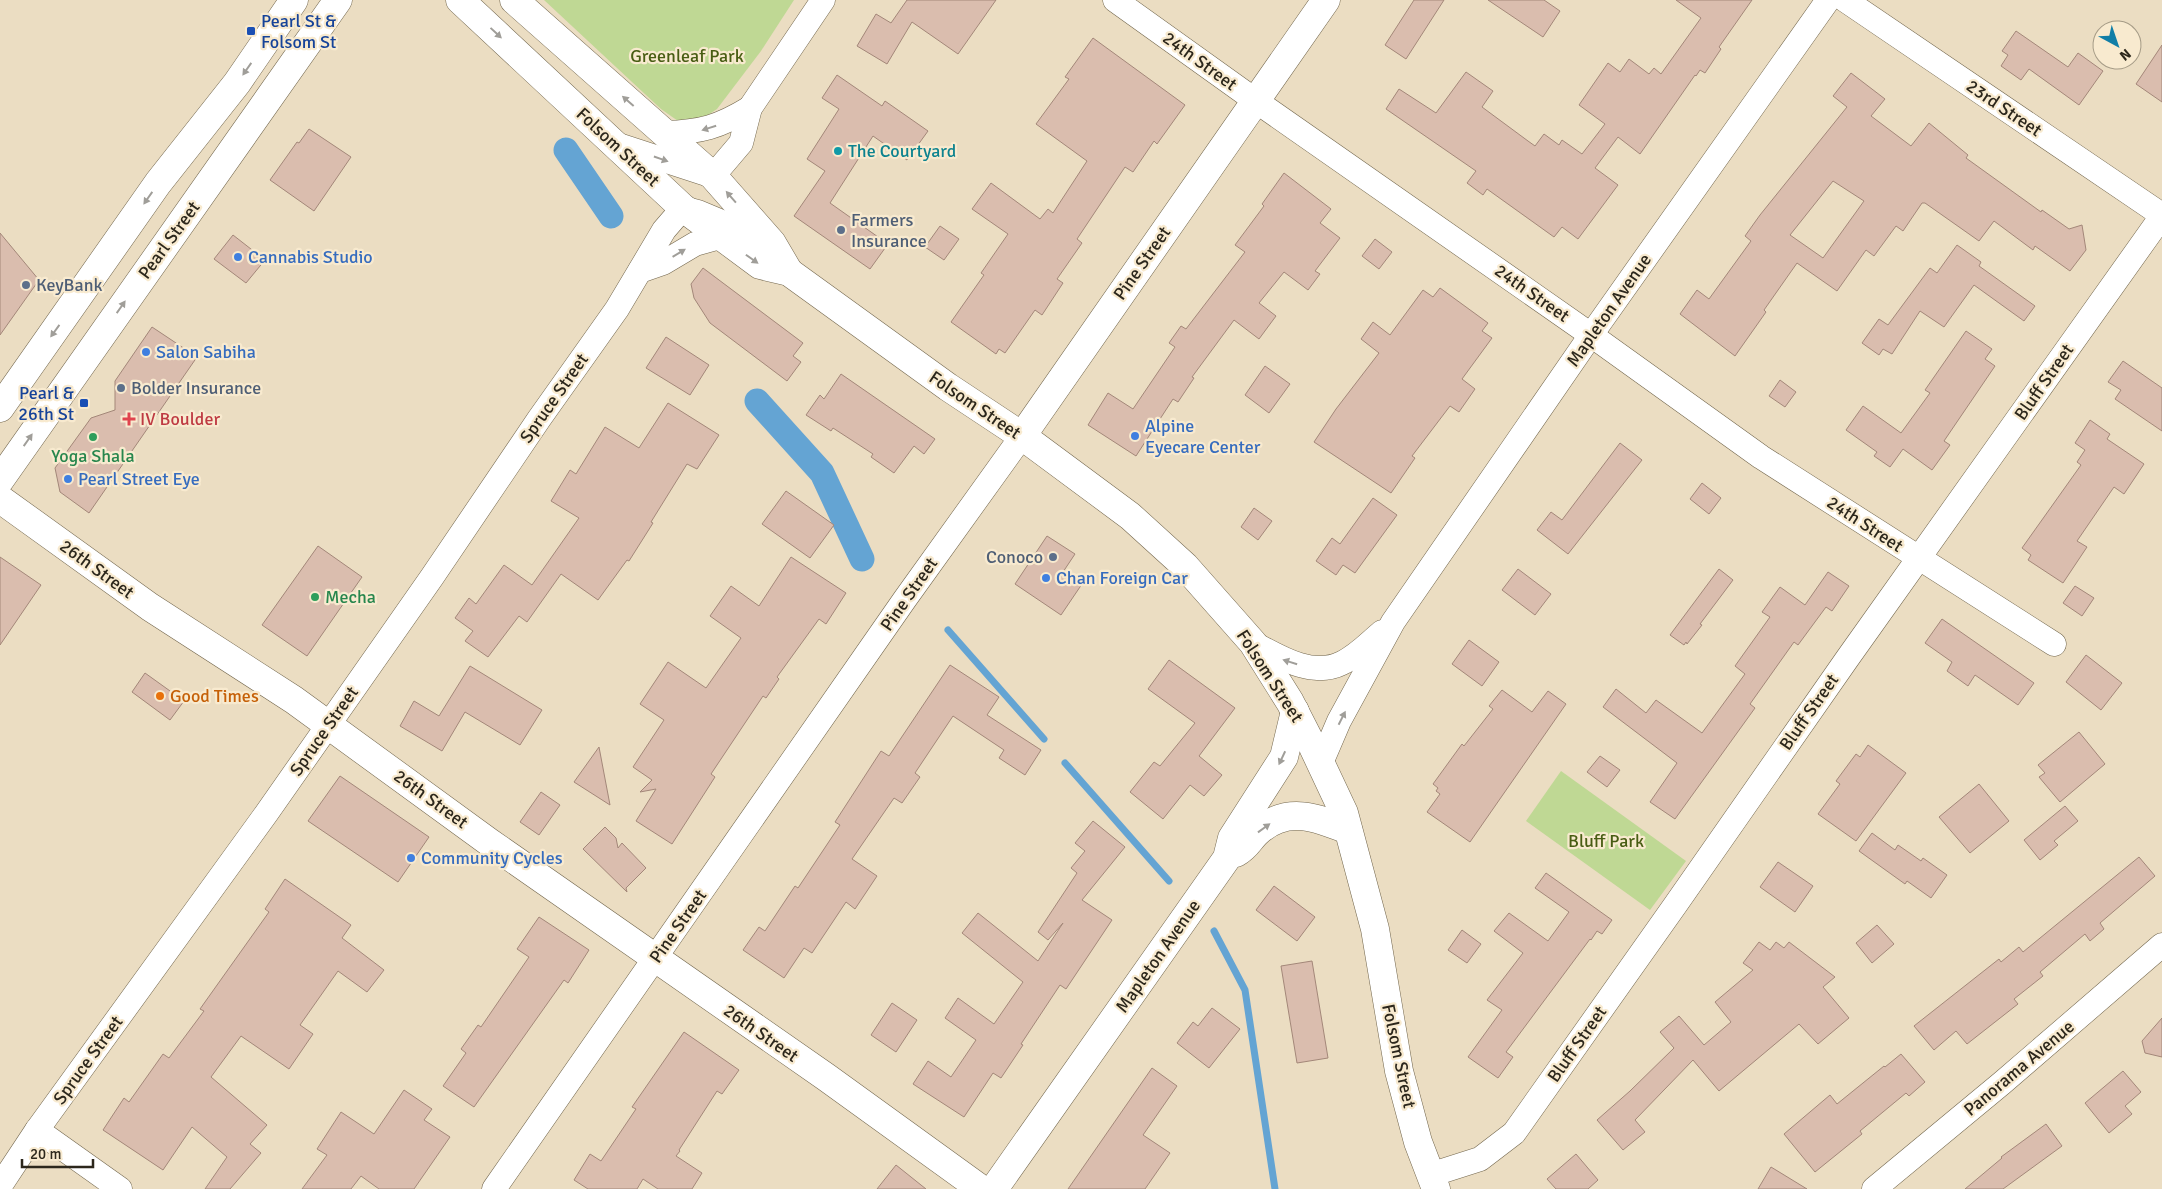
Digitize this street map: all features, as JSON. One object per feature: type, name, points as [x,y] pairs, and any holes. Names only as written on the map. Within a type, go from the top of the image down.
[{"type":"main road","points":[[0,408],[158,183],[237,83],[294,0]]},
{"type":"main road","name":"Pearl Street","points":[[0,480],[338,0]]},
{"type":"main road","name":"Folsom Street","points":[[460,0],[683,208],[720,237],[760,265],[789,272],[948,387],[1022,436],[1130,516],[1210,592],[1253,643],[1295,711],[1344,813],[1375,929],[1399,1071],[1418,1142],[1433,1182]]},
{"type":"main road","name":"Folsom Street","points":[[514,0],[665,133],[721,166],[789,272]]},
{"type":"main road","name":"Pine Street","points":[[1022,436],[1326,0]]},
{"type":"main road","points":[[146,271],[160,233],[210,161],[214,128],[207,120]]},
{"type":"main road","name":"26th Street","points":[[0,499],[150,607],[294,700],[655,959],[826,1077],[981,1189]]},
{"type":"main road","name":"Mapleton Avenue","points":[[994,1189],[1227,858],[1232,838],[1284,757],[1295,711]]},
{"type":"main road","points":[[1227,858],[1246,848],[1260,830],[1280,817],[1293,815],[1320,819],[1348,830]]},
{"type":"street","points":[[615,144],[721,166],[741,142],[750,108],[823,0]]},
{"type":"street","name":"24th Street","points":[[1115,0],[1761,457],[2054,644]]},
{"type":"street","name":"Mapleton Avenue","points":[[1321,762],[1339,721],[1393,622],[1591,335],[1828,0]]},
{"type":"street","name":"23rd Street","points":[[1845,0],[2162,215]]},
{"type":"street","points":[[665,133],[692,133],[707,129],[729,121],[750,108]]},
{"type":"street","points":[[683,208],[698,212],[772,243]]},
{"type":"street","name":"Spruce Street","points":[[0,1186],[37,1130],[266,814],[327,724],[432,577],[539,419],[617,309],[664,230],[683,208]]},
{"type":"street","name":"Bluff Street","points":[[1433,1182],[1480,1159],[1514,1133],[2162,215]]},
{"type":"street","points":[[640,271],[663,263],[695,244],[720,237]]},
{"type":"street","name":"Pine Street","points":[[494,1189],[904,599],[1022,436]]},
{"type":"street","name":"Mapleton Avenue","points":[[1253,643],[1283,660],[1304,666],[1323,668],[1340,664],[1354,656],[1393,622]]},
{"type":"street","name":"Panorama Avenue","points":[[1874,1189],[2002,1083],[2162,945]]},
{"type":"street","points":[[37,1130],[120,1189]]},
{"type":"green space","name":"Greenleaf Park","points":[[544,0],[794,0],[761,51],[717,109],[702,119],[678,121],[661,109]]},
{"type":"green space","name":"Bluff Park","points":[[1561,771],[1686,861],[1650,910],[1526,821]]},
{"type":"building","points":[[907,0],[996,0],[958,54],[912,22],[887,64],[857,46],[876,14],[891,23]]},
{"type":"building","points":[[1414,0],[1444,0],[1406,59],[1385,45]]},
{"type":"building","points":[[1488,0],[1544,0],[1560,11],[1543,37]]},
{"type":"building","points":[[1676,0],[1752,0],[1719,47],[1721,49],[1705,73],[1700,70],[1695,75],[1640,154],[1618,137],[1595,168],[1618,185],[1578,239],[1562,227],[1554,237],[1487,189],[1483,195],[1467,183],[1476,171],[1386,109],[1399,89],[1436,113],[1466,72],[1493,91],[1482,107],[1535,146],[1544,134],[1559,145],[1562,140],[1582,154],[1605,124],[1579,105],[1608,63],[1620,72],[1629,59],[1649,74],[1654,68],[1661,74],[1701,18]]},
{"type":"building","points":[[2016,31],[2068,67],[2078,53],[2092,63],[2092,70],[2103,71],[2079,105],[2029,69],[2021,80],[2001,66],[2008,55],[2002,51]]},
{"type":"building","points":[[1093,38],[1185,105],[1157,144],[1154,141],[1133,172],[1125,167],[1077,239],[1082,243],[1057,279],[1063,283],[1042,315],[1035,310],[1005,353],[999,349],[996,354],[951,322],[984,275],[981,273],[1008,234],[972,209],[991,183],[1040,219],[1048,209],[1053,213],[1087,161],[1036,124],[1069,79],[1065,77]]},
{"type":"building","points":[[2162,45],[2162,102],[2136,84]]},
{"type":"building","points":[[1851,73],[1885,99],[1871,116],[1911,146],[1929,123],[1968,155],[1966,158],[2041,212],[2042,210],[2069,229],[2082,225],[2086,250],[2070,271],[2035,246],[2033,250],[1994,221],[1979,241],[1925,203],[1922,203],[1903,231],[1896,226],[1874,256],[1866,250],[1837,291],[1797,263],[1735,356],[1680,314],[1697,290],[1709,299],[1751,241],[1745,236],[1760,215],[1847,107],[1833,96]],"holes":[[[1833,181],[1864,201],[1823,258],[1790,235]]]},
{"type":"building","points":[[837,75],[882,106],[885,101],[928,131],[907,160],[873,136],[830,203],[888,244],[870,269],[794,216],[825,171],[807,159],[839,109],[822,98]]},
{"type":"building","points":[[309,129],[351,157],[314,211],[270,180],[297,142],[299,143]]},
{"type":"building","points":[[1284,173],[1331,209],[1320,223],[1340,238],[1315,271],[1320,274],[1308,290],[1284,272],[1259,303],[1276,316],[1259,339],[1234,320],[1192,377],[1194,378],[1178,402],[1173,399],[1136,456],[1088,425],[1108,393],[1133,409],[1175,347],[1169,343],[1181,326],[1186,329],[1245,252],[1235,245],[1264,206],[1262,204]]},
{"type":"building","points":[[940,226],[959,239],[944,260],[925,247]]},
{"type":"building","name":"KeyBank","points":[[0,233],[39,280],[0,335]]},
{"type":"building","points":[[233,235],[265,260],[246,283],[214,259]]},
{"type":"building","points":[[1375,239],[1392,252],[1379,269],[1362,256]]},
{"type":"building","points":[[1957,245],[1981,262],[1979,266],[2035,306],[2024,321],[1974,285],[1944,327],[1920,311],[1892,354],[1883,349],[1879,355],[1862,343],[1879,319],[1888,325],[1930,268],[1937,273]]},
{"type":"building","points":[[703,268],[803,343],[793,356],[801,362],[787,381],[710,323],[694,298],[691,284]]},
{"type":"building","points":[[1440,288],[1488,323],[1482,331],[1492,338],[1462,379],[1475,389],[1459,412],[1450,406],[1412,456],[1415,458],[1391,493],[1314,442],[1336,409],[1379,353],[1361,339],[1373,322],[1390,335],[1423,290],[1433,297]]},
{"type":"building","points":[[152,327],[197,357],[89,513],[60,492],[55,468],[91,418],[115,410],[115,381]]},
{"type":"building","points":[[1966,331],[1992,349],[1985,359],[1995,366],[1944,441],[1950,445],[1932,470],[1903,449],[1890,467],[1874,456],[1877,452],[1846,430],[1863,406],[1901,433],[1930,393],[1925,390]]},
{"type":"building","points":[[666,337],[709,365],[690,395],[646,368]]},
{"type":"building","points":[[2123,361],[2162,388],[2162,431],[2115,399],[2121,390],[2108,382]]},
{"type":"building","points":[[1265,366],[1290,384],[1269,413],[1245,395]]},
{"type":"building","points":[[841,374],[935,439],[924,454],[914,446],[894,473],[871,457],[873,454],[833,428],[831,431],[806,415],[820,395],[824,399]]},
{"type":"building","points":[[1780,380],[1796,392],[1785,407],[1769,396]]},
{"type":"building","points":[[668,403],[719,435],[697,469],[687,464],[629,561],[627,560],[598,600],[561,574],[527,622],[519,616],[488,657],[465,641],[473,631],[455,618],[469,598],[476,604],[504,565],[532,585],[579,518],[551,501],[570,470],[576,474],[605,427],[639,448]]},
{"type":"building","points":[[2090,420],[2110,434],[2107,439],[2144,464],[2124,494],[2114,487],[2077,541],[2087,547],[2063,583],[2028,560],[2031,555],[2022,548],[2081,465],[2077,462],[2085,450],[2075,443]]},
{"type":"building","points":[[1620,443],[1642,460],[1568,554],[1537,530],[1551,512],[1562,520]]},
{"type":"building","points":[[1702,483],[1721,498],[1709,514],[1690,499]]},
{"type":"building","points":[[786,491],[834,525],[810,558],[762,524]]},
{"type":"building","points":[[1373,498],[1397,515],[1355,573],[1343,565],[1336,575],[1316,561],[1332,538],[1340,544]]},
{"type":"building","points":[[1254,508],[1272,521],[1258,540],[1241,527]]},
{"type":"building","name":"Chan Foreign Car","points":[[1047,536],[1075,554],[1063,572],[1082,584],[1061,615],[1015,584]]},
{"type":"building","name":"Mecha","points":[[318,546],[362,577],[307,656],[262,625]]},
{"type":"building","points":[[0,557],[41,585],[0,645]]},
{"type":"building","points":[[791,557],[846,593],[826,624],[819,619],[777,677],[779,679],[766,698],[763,696],[711,774],[715,777],[672,844],[636,821],[656,789],[640,792],[652,780],[633,767],[664,720],[640,704],[668,662],[706,688],[741,638],[710,616],[731,586],[759,606]]},
{"type":"building","points":[[1518,569],[1551,594],[1535,615],[1502,590]]},
{"type":"building","points":[[1719,569],[1733,580],[1700,624],[1702,625],[1687,644],[1686,642],[1684,645],[1670,635]]},
{"type":"building","points":[[1828,572],[1849,586],[1832,611],[1826,607],[1798,645],[1794,642],[1750,704],[1755,708],[1675,819],[1650,802],[1677,763],[1603,707],[1616,689],[1646,713],[1656,700],[1702,733],[1745,674],[1735,666],[1770,617],[1762,612],[1780,587],[1805,605]]},
{"type":"building","points":[[2075,586],[2094,598],[2082,616],[2063,603]]},
{"type":"building","points":[[1942,619],[2034,683],[2018,705],[1975,675],[1968,686],[1947,671],[1952,662],[1925,643]]},
{"type":"building","points":[[1469,640],[1499,662],[1482,686],[1452,664]]},
{"type":"building","points":[[2086,655],[2122,683],[2101,710],[2066,682]]},
{"type":"building","points":[[1169,660],[1235,708],[1199,756],[1222,775],[1204,796],[1190,785],[1163,819],[1130,792],[1154,762],[1160,766],[1195,723],[1148,689]]},
{"type":"building","points":[[950,665],[999,697],[987,715],[1041,750],[1025,775],[999,758],[1004,750],[953,716],[915,773],[920,777],[902,803],[894,798],[852,859],[877,876],[855,909],[846,902],[812,953],[804,948],[784,978],[743,950],[759,927],[765,931],[795,886],[798,888],[840,825],[835,822],[881,751],[889,756]]},
{"type":"building","points":[[470,666],[542,710],[520,745],[465,712],[442,751],[400,726],[414,701],[439,716]]},
{"type":"building","name":"Good Times","points":[[145,673],[184,701],[170,720],[132,692]]},
{"type":"building","points":[[1502,690],[1532,712],[1548,691],[1566,704],[1470,842],[1427,812],[1440,794],[1436,791],[1438,788],[1433,784],[1462,744],[1464,746],[1493,709],[1489,706]]},
{"type":"building","points":[[2079,732],[2105,764],[2060,802],[2039,777],[2045,773],[2038,765]]},
{"type":"building","points":[[1868,745],[1906,773],[1856,841],[1818,814],[1840,784],[1836,781],[1856,754],[1860,757]]},
{"type":"building","points":[[599,747],[610,805],[574,782]]},
{"type":"building","points":[[1600,756],[1620,770],[1607,787],[1587,772]]},
{"type":"building","points":[[340,776],[429,837],[398,882],[308,821]]},
{"type":"building","points":[[1979,784],[2009,821],[1970,853],[1939,817]]},
{"type":"building","points":[[541,792],[560,805],[539,835],[520,822]]},
{"type":"building","points":[[2065,806],[2078,821],[2054,841],[2058,845],[2040,860],[2024,840]]},
{"type":"building","points":[[1093,821],[1125,847],[1082,900],[1112,920],[1066,989],[1060,985],[1001,1078],[993,1073],[964,1117],[913,1084],[928,1061],[951,1077],[976,1040],[945,1018],[958,998],[994,1024],[1023,982],[962,933],[978,913],[1038,961],[1063,923],[1048,940],[1038,932],[1077,873],[1071,868],[1085,851],[1075,843]]},
{"type":"building","points":[[605,827],[616,838],[618,848],[622,843],[646,868],[626,888],[627,892],[583,849]]},
{"type":"building","points":[[1872,833],[1895,850],[1898,845],[1921,861],[1923,858],[1947,875],[1931,898],[1907,881],[1905,884],[1859,851]]},
{"type":"building","points":[[2139,857],[2155,876],[2100,923],[2104,929],[2090,941],[2085,934],[2040,972],[2043,976],[2014,999],[2018,1004],[1967,1044],[1956,1031],[1934,1050],[1914,1026],[1999,959],[2001,962],[2019,947],[2023,952]]},
{"type":"building","points":[[1778,862],[1813,886],[1795,912],[1760,887]]},
{"type":"building","points":[[1546,873],[1612,920],[1602,934],[1597,931],[1590,939],[1506,1052],[1513,1057],[1498,1078],[1468,1057],[1502,1010],[1487,1000],[1523,953],[1494,931],[1509,913],[1548,941],[1569,912],[1535,888]]},
{"type":"building","points":[[285,879],[351,925],[342,938],[384,970],[367,992],[338,971],[300,1025],[313,1034],[289,1069],[241,1036],[211,1077],[267,1125],[250,1144],[261,1153],[230,1189],[205,1189],[227,1157],[192,1127],[163,1170],[103,1130],[124,1098],[129,1102],[163,1054],[169,1058],[204,1011],[200,1009],[269,912],[265,909]]},
{"type":"building","points":[[1274,886],[1315,917],[1297,941],[1256,910]]},
{"type":"building","points":[[539,917],[589,950],[568,983],[564,980],[474,1107],[443,1086],[466,1053],[461,1049],[478,1025],[481,1027],[529,957],[517,949]]},
{"type":"building","points":[[1877,925],[1894,944],[1872,963],[1856,943]]},
{"type":"building","points":[[1462,930],[1481,944],[1467,963],[1448,950]]},
{"type":"building","points":[[1759,942],[1770,950],[1776,942],[1784,948],[1789,942],[1835,977],[1823,987],[1849,1018],[1818,1044],[1799,1024],[1719,1091],[1693,1060],[1635,1120],[1645,1132],[1623,1150],[1597,1120],[1674,1048],[1660,1032],[1679,1016],[1704,1045],[1731,1022],[1715,1002],[1753,970],[1743,963]]},
{"type":"building","points":[[1312,961],[1328,1058],[1297,1063],[1281,966]]},
{"type":"building","points":[[892,1003],[917,1020],[896,1052],[871,1035]]},
{"type":"building","points":[[1212,1008],[1240,1029],[1209,1068],[1177,1043],[1193,1022],[1198,1026]]},
{"type":"building","points":[[2162,1018],[2162,1057],[2145,1053],[2142,1041]]},
{"type":"building","points":[[684,1032],[739,1070],[722,1094],[717,1091],[676,1156],[702,1173],[692,1189],[658,1189],[643,1179],[637,1189],[588,1189],[574,1180],[590,1154],[601,1161],[636,1109],[632,1107]]},
{"type":"building","points":[[1901,1054],[1925,1082],[1909,1096],[1906,1093],[1860,1131],[1862,1134],[1815,1172],[1784,1134],[1830,1095],[1837,1104]]},
{"type":"building","points":[[1152,1068],[1177,1086],[1143,1135],[1170,1153],[1145,1189],[1068,1189]]},
{"type":"building","points":[[2123,1071],[2141,1092],[2125,1106],[2132,1114],[2109,1133],[2085,1103]]},
{"type":"building","points":[[404,1090],[432,1109],[424,1120],[450,1137],[414,1189],[379,1189],[361,1176],[351,1189],[302,1189],[327,1155],[317,1149],[341,1112],[374,1134]]},
{"type":"building","points":[[2046,1124],[2062,1146],[2003,1189],[1965,1189],[2001,1157]]},
{"type":"building","points":[[1576,1154],[1598,1180],[1588,1189],[1556,1189],[1547,1179]]},
{"type":"building","points":[[896,1165],[926,1189],[877,1189]]},
{"type":"building","points":[[1771,1167],[1807,1189],[1758,1189]]},
{"type":"waterway","points":[[566,150],[611,216]]},
{"type":"waterway","points":[[757,401],[822,473],[862,559]]},
{"type":"waterway","points":[[948,630],[1044,739]]},
{"type":"waterway","points":[[1065,763],[1169,881]]},
{"type":"waterway","points":[[1214,931],[1245,990],[1275,1189]]},
{"type":"place","name":"Pearl St & Folsom St","points":[[251,31]]},
{"type":"place","name":"The Courtyard","points":[[838,151]]},
{"type":"place","name":"Farmers Insurance","points":[[841,230]]},
{"type":"place","name":"Cannabis Studio","points":[[238,257]]},
{"type":"place","name":"KeyBank","points":[[26,285]]},
{"type":"place","name":"Salon Sabiha","points":[[146,352]]},
{"type":"place","name":"Bolder Insurance","points":[[121,388]]},
{"type":"place","name":"Pearl & 26th St","points":[[84,403]]},
{"type":"place","name":"IV Boulder","points":[[129,419]]},
{"type":"place","name":"Alpine Eyecare Center","points":[[1135,436]]},
{"type":"place","name":"Yoga Shala","points":[[93,437]]},
{"type":"place","name":"Pearl Street Eye","points":[[68,479]]},
{"type":"place","name":"Conoco","points":[[1053,557]]},
{"type":"place","name":"Chan Foreign Car","points":[[1046,578]]},
{"type":"place","name":"Mecha","points":[[315,597]]},
{"type":"place","name":"Good Times","points":[[160,696]]},
{"type":"place","name":"Community Cycles","points":[[411,858]]}]
